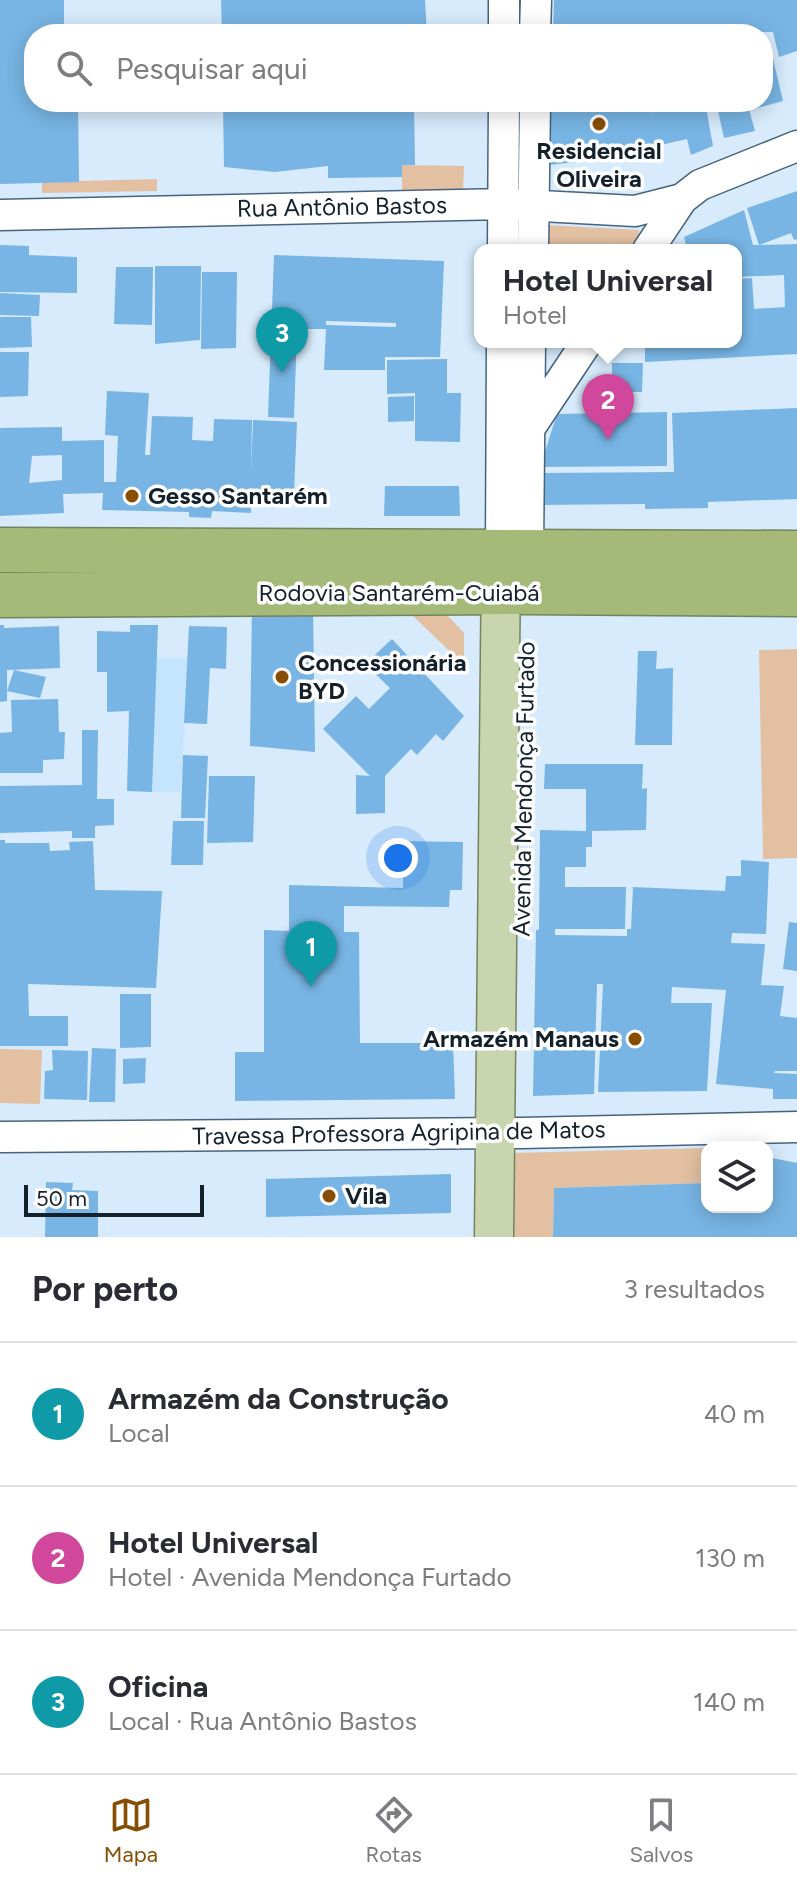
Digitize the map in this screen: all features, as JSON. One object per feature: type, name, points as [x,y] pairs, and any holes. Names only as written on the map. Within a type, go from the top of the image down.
[{"type":"highway","name":"Rodovia Santarém-Cuiabá","points":[[0,550],[514,572],[797,594]]},
{"type":"highway","name":"Rodovia Santarém-Cuiabá","points":[[0,595],[514,572],[797,553]]},
{"type":"main road","name":"Avenida Mendonça Furtado","points":[[514,572],[509,1133],[520,1237]]},
{"type":"main road","name":"Avenida Mendonça Furtado","points":[[494,1237],[509,1133]]},
{"type":"street","points":[[504,0],[504,24]]},
{"type":"street","points":[[535,24],[536,0]]},
{"type":"street","points":[[503,244],[504,112]]},
{"type":"street","points":[[533,244],[535,112]]},
{"type":"street","points":[[652,244],[682,199],[700,185],[797,146]]},
{"type":"street","name":"Rua Antônio Bastos","points":[[0,215],[504,204],[635,211],[682,199]]},
{"type":"street","points":[[529,429],[583,348]]},
{"type":"street","name":"Avenida Mendonça Furtado","points":[[514,572],[529,429],[516,357]]},
{"type":"street","name":"Avenida Mendonça Furtado","points":[[514,572],[516,357]]},
{"type":"street","name":"Travessa Professora Agripina de Matos","points":[[0,1137],[797,1127]]},
{"type":"shaded area","points":[[402,165],[464,166],[463,191],[402,191]]},
{"type":"shaded area","points":[[157,179],[157,191],[42,193],[42,182]]},
{"type":"shaded area","points":[[545,225],[639,230],[638,244],[546,244]]},
{"type":"shaded area","points":[[413,616],[448,616],[464,633],[464,665]]},
{"type":"shaded area","points":[[797,649],[797,858],[763,859],[759,650]]},
{"type":"shaded area","points":[[156,658],[188,658],[181,792],[152,792]]},
{"type":"shaded area","points":[[0,1049],[42,1050],[40,1104],[0,1103]]},
{"type":"shaded area","points":[[701,1148],[701,1183],[554,1188],[553,1237],[512,1237],[512,1153]]},
{"type":"building","points":[[0,0],[64,0],[64,24],[24,24],[24,112],[78,112],[79,182],[0,184]]},
{"type":"building","points":[[221,0],[425,0],[426,24],[222,24]]},
{"type":"building","points":[[554,0],[797,0],[797,51],[779,57],[773,24],[553,24]]},
{"type":"building","points":[[773,59],[783,101],[773,104]]},
{"type":"building","points":[[223,112],[414,112],[415,165],[402,165],[402,177],[328,178],[328,166],[275,172],[224,167]]},
{"type":"building","name":"Residencial Oliveira","points":[[545,112],[651,112],[652,119],[651,112],[707,112],[713,146],[691,155],[687,139],[656,146],[657,153],[549,165]]},
{"type":"building","points":[[718,112],[750,112],[755,131],[724,138]]},
{"type":"building","points":[[797,191],[797,239],[794,240],[791,233],[759,245],[747,208]]},
{"type":"building","points":[[744,210],[753,245],[797,244],[797,354],[645,362],[645,348],[742,348],[742,279],[752,278],[754,309],[785,307],[784,275],[742,277],[742,244],[686,244],[684,237]]},
{"type":"building","points":[[0,245],[29,246],[29,255],[77,257],[77,293],[0,292]]},
{"type":"building","points":[[274,255],[444,261],[440,357],[385,357],[385,370],[324,370],[326,329],[297,329],[294,418],[268,417]],"holes":[[[326,321],[396,323],[396,327],[326,325]]]},
{"type":"building","points":[[155,266],[201,266],[200,340],[155,344]]},
{"type":"building","points":[[116,267],[153,267],[152,325],[114,324]]},
{"type":"building","points":[[202,272],[237,272],[236,348],[201,349]]},
{"type":"building","points":[[0,293],[40,295],[39,316],[0,315]]},
{"type":"building","points":[[0,317],[31,317],[32,347],[0,348]]},
{"type":"building","points":[[0,352],[29,352],[28,396],[0,397]]},
{"type":"building","points":[[447,359],[447,393],[461,393],[460,442],[415,441],[415,393],[387,394],[387,360]]},
{"type":"building","points":[[612,363],[643,363],[642,392],[612,392]]},
{"type":"building","points":[[589,381],[606,381],[607,407],[589,407]]},
{"type":"building","points":[[107,391],[149,393],[145,455],[150,455],[152,416],[193,417],[192,440],[213,441],[214,419],[252,420],[251,474],[253,420],[297,422],[294,492],[251,492],[251,513],[212,511],[211,518],[189,517],[189,512],[102,510],[103,493],[63,494],[64,513],[0,516],[0,428],[62,427],[62,441],[104,440],[104,482],[116,482],[118,436],[105,435]],"holes":[[[62,455],[62,480],[29,483],[32,456]]]},
{"type":"building","points":[[414,396],[414,421],[388,422],[388,397]]},
{"type":"building","points":[[797,408],[797,499],[708,502],[708,508],[645,509],[645,504],[537,505],[538,473],[674,472],[672,413]]},
{"type":"building","points":[[667,412],[667,466],[540,467],[557,414]]},
{"type":"building","points":[[385,486],[459,486],[460,516],[384,516]]},
{"type":"building","name":"Concessionária BYD","points":[[252,604],[313,606],[315,752],[250,746]]},
{"type":"building","points":[[0,625],[4,628],[59,626],[60,668],[7,670],[7,701],[0,702]]},
{"type":"building","points":[[130,625],[158,625],[152,792],[127,791],[129,711],[107,712],[107,672],[97,672],[97,631],[130,632]]},
{"type":"building","points":[[189,626],[227,627],[226,669],[210,668],[207,724],[184,723]]},
{"type":"building","points":[[392,639],[464,716],[443,741],[436,734],[417,755],[411,749],[385,776],[385,813],[356,814],[356,775],[370,776],[323,729],[356,696],[369,709],[390,688],[365,664]]},
{"type":"building","points":[[638,651],[657,651],[656,669],[673,668],[672,745],[635,745]]},
{"type":"building","points":[[14,670],[46,677],[40,698],[7,691]]},
{"type":"building","points":[[58,699],[59,732],[65,732],[64,759],[43,760],[43,773],[0,773],[0,733],[12,732],[11,700]]},
{"type":"building","points":[[82,730],[98,730],[97,799],[114,799],[114,825],[95,826],[95,838],[72,838],[72,831],[0,833],[0,786],[82,785]]},
{"type":"building","points":[[183,755],[208,756],[205,818],[181,818]]},
{"type":"building","points":[[545,764],[643,764],[642,789],[647,788],[646,830],[592,831],[592,847],[586,847],[586,867],[565,867],[565,887],[626,887],[625,929],[555,929],[555,935],[627,936],[627,929],[631,929],[633,887],[725,891],[726,876],[741,876],[741,860],[769,862],[766,934],[732,933],[731,943],[765,944],[761,985],[784,986],[780,1016],[797,1018],[797,1071],[774,1073],[797,1074],[797,1099],[773,1099],[773,1089],[716,1084],[726,990],[672,987],[671,1003],[712,1003],[707,1091],[598,1092],[603,984],[597,984],[594,1094],[533,1096],[540,830],[586,831],[586,789],[544,789]]},
{"type":"building","points":[[209,776],[255,776],[253,842],[207,843]]},
{"type":"building","points":[[173,821],[204,821],[203,865],[171,865]]},
{"type":"building","points":[[0,840],[5,840],[5,843],[49,843],[50,851],[70,850],[69,842],[93,841],[95,890],[162,891],[156,988],[28,984],[29,1016],[68,1016],[68,1046],[0,1046]]},
{"type":"building","points":[[403,841],[463,842],[462,890],[450,890],[449,907],[344,906],[344,932],[359,932],[360,1043],[453,1043],[455,1099],[235,1101],[235,1052],[264,1052],[264,930],[289,931],[289,885],[403,888]]},
{"type":"building","points":[[789,922],[797,923],[797,971],[783,969]]},
{"type":"building","points":[[120,994],[151,994],[151,1047],[120,1048]]},
{"type":"building","points":[[92,1048],[116,1049],[115,1102],[89,1102]]},
{"type":"building","points":[[52,1050],[88,1051],[87,1100],[44,1099],[45,1071],[53,1070]]},
{"type":"building","points":[[146,1058],[145,1083],[123,1084],[123,1059]]},
{"type":"building","points":[[773,1158],[797,1163],[797,1237],[553,1237],[554,1188],[701,1183],[701,1213],[773,1213]]},
{"type":"building","name":"Vila","points":[[451,1174],[451,1213],[266,1217],[266,1179]]},
{"type":"building","points":[[46,1182],[73,1183],[72,1190],[98,1191],[98,1237],[45,1237]]},
{"type":"place","name":"Residencial Oliveira","points":[[599,124]]},
{"type":"place","name":"Oficina","points":[[282,373]]},
{"type":"place","name":"Hotel Universal","points":[[608,440]]},
{"type":"place","name":"Gesso Santarém","points":[[132,496]]},
{"type":"place","name":"Concessionária BYD","points":[[282,677]]},
{"type":"place","name":"Armazém da Construção","points":[[311,987]]},
{"type":"place","name":"Armazém Manaus","points":[[635,1039]]},
{"type":"place","name":"Vila","points":[[329,1196]]}]
